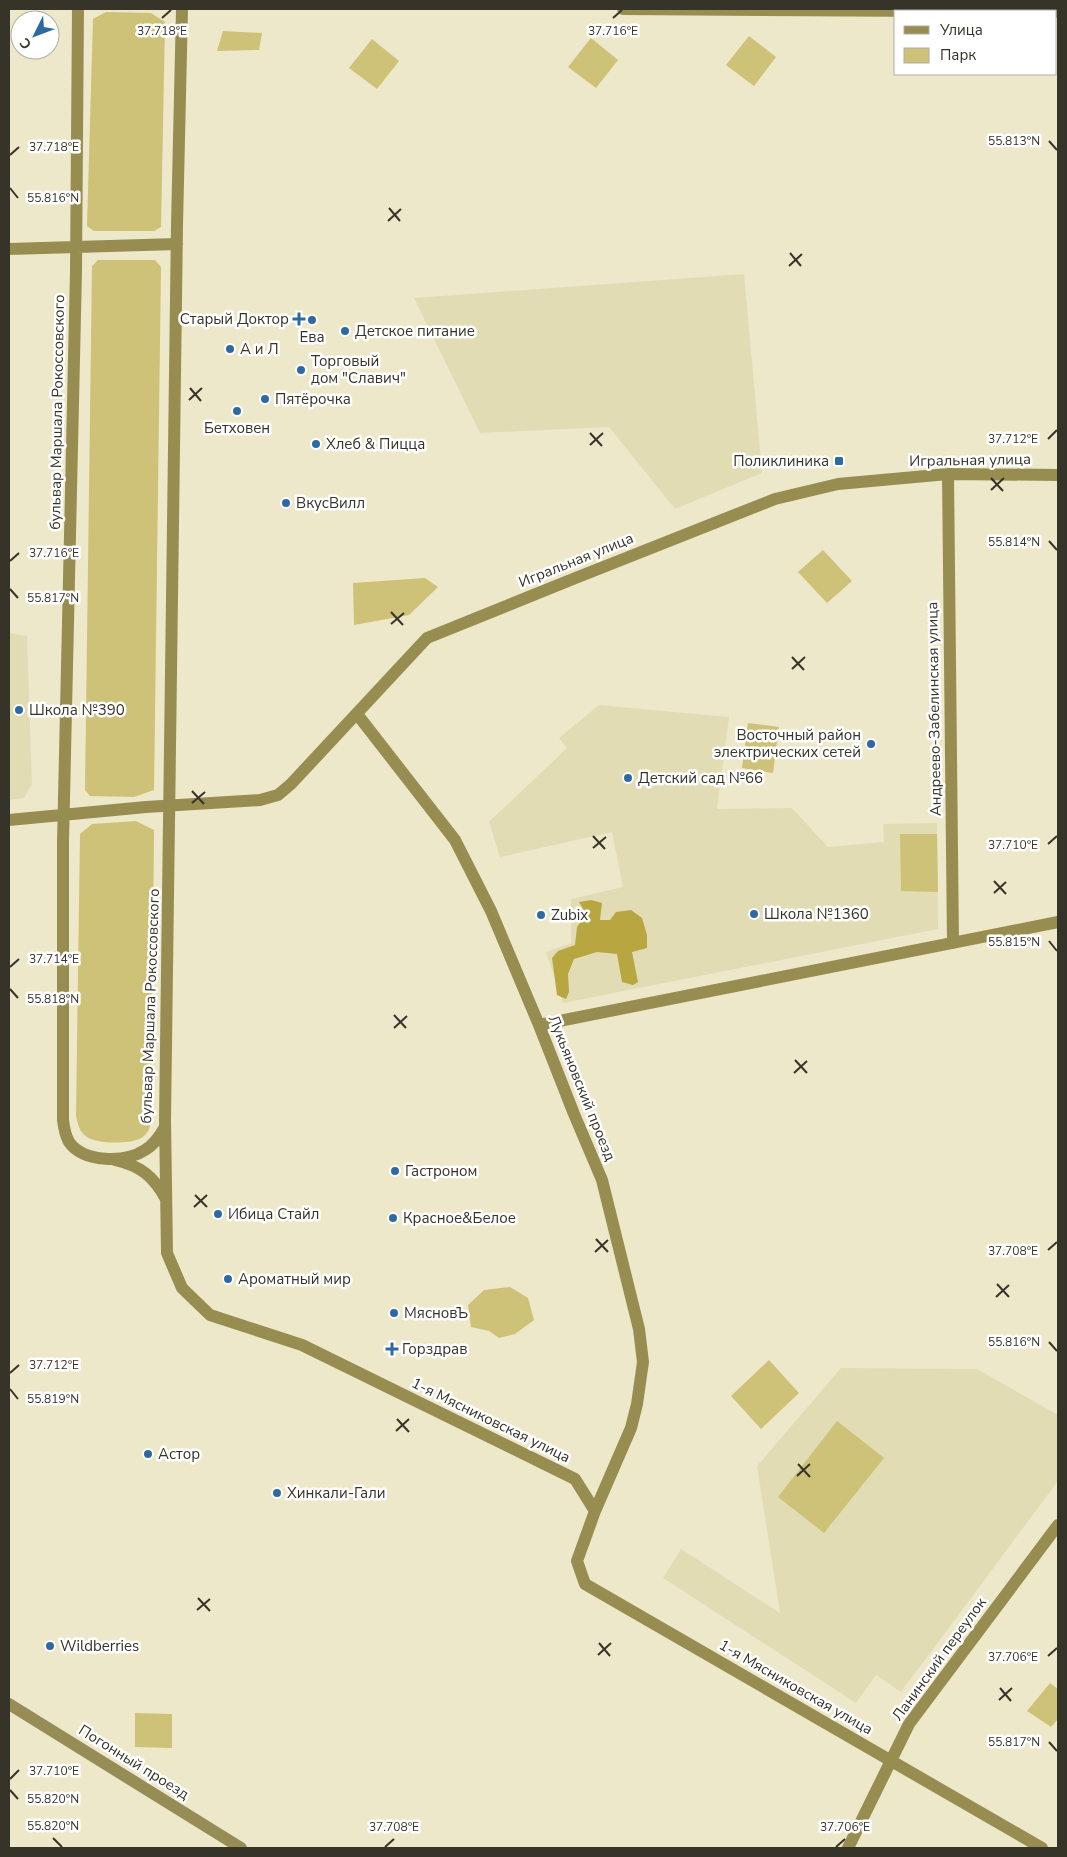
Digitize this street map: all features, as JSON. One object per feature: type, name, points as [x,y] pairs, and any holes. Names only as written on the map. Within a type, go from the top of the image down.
[{"type":"street","name":"бульвар Маршала Рокоссовского","points":[[78,9],[76,248],[64,815],[62,1002],[64,1133],[78,1151],[114,1160],[143,1152],[158,1138],[165,1127],[182,9]]},
{"type":"street","points":[[623,9],[894,11]]},
{"type":"street","points":[[9,249],[177,244]]},
{"type":"street","name":"Игральная улица","points":[[170,806],[260,800],[278,795],[291,784],[427,638],[775,499],[838,484],[948,474],[1058,475]]},
{"type":"street","name":"Андреево-Забелинская улица","points":[[948,474],[953,943]]},
{"type":"street","name":"Лукьяновский проезд","points":[[357,714],[455,840],[491,911],[602,1180],[611,1210],[640,1338],[643,1362],[632,1428],[595,1511]]},
{"type":"street","points":[[9,820],[170,806]]},
{"type":"street","points":[[539,1025],[1058,922]]},
{"type":"street","name":"1-я Мясниковская улица","points":[[165,1127],[167,1253],[182,1288],[210,1315],[302,1346],[575,1479],[595,1511],[577,1561],[585,1584],[1042,1848]]},
{"type":"street","points":[[114,1160],[125,1162],[145,1173],[157,1183],[167,1202]]},
{"type":"street","name":"Ланинский переулок","points":[[848,1848],[909,1724],[1058,1525]]},
{"type":"street","name":"Погонный проезд","points":[[9,1704],[241,1848]]},
{"type":"shaded area","points":[[744,274],[762,473],[675,509],[609,427],[480,433],[414,298]]},
{"type":"shaded area","name":"Школа №390","points":[[9,633],[27,636],[32,784],[24,798],[9,800]]},
{"type":"shaded area","name":"Школа №1360","points":[[599,705],[729,717],[717,809],[792,808],[828,847],[884,842],[883,824],[937,823],[938,929],[563,1003],[546,952],[571,943],[571,899],[623,887],[612,832],[500,857],[489,822],[567,748],[559,738]]},
{"type":"shaded area","points":[[591,900],[602,903],[600,920],[610,920],[616,912],[631,910],[642,918],[647,935],[647,948],[632,952],[638,982],[633,985],[622,982],[617,954],[597,952],[574,959],[568,974],[569,992],[566,999],[557,995],[552,958],[558,951],[575,945],[577,927],[586,914],[579,902]]},
{"type":"shaded area","points":[[841,1368],[977,1369],[1058,1415],[1058,1481],[901,1692],[876,1675],[856,1703],[663,1578],[681,1549],[780,1613],[757,1466]]},
{"type":"green space","points":[[106,12],[151,13],[165,22],[161,227],[154,231],[94,231],[87,226],[93,19]]},
{"type":"green space","points":[[223,31],[262,33],[259,50],[217,51]]},
{"type":"green space","points":[[749,36],[776,57],[754,86],[726,65]]},
{"type":"green space","points":[[591,38],[618,60],[596,88],[568,67]]},
{"type":"green space","points":[[372,39],[399,61],[377,89],[349,68]]},
{"type":"green space","points":[[98,260],[155,260],[161,267],[154,790],[134,797],[90,796],[85,790],[92,266]]},
{"type":"green space","points":[[823,550],[852,581],[827,603],[798,572]]},
{"type":"green space","points":[[425,578],[438,587],[409,615],[354,625],[353,583]]},
{"type":"green space","points":[[748,723],[779,727],[773,773],[742,768]]},
{"type":"green space","points":[[136,821],[154,830],[151,1119],[147,1132],[139,1139],[124,1142],[107,1142],[98,1141],[84,1135],[79,1128],[76,1116],[80,834],[92,824]]},
{"type":"green space","points":[[900,834],[937,834],[938,892],[901,891]]},
{"type":"green space","points":[[510,1287],[528,1298],[534,1320],[515,1334],[499,1338],[489,1331],[471,1327],[468,1305],[484,1290]]},
{"type":"green space","points":[[769,1360],[799,1393],[761,1429],[731,1396]]},
{"type":"green space","points":[[837,1421],[884,1458],[824,1533],[778,1497]]},
{"type":"green space","points":[[1050,1683],[1058,1689],[1058,1719],[1051,1727],[1027,1711]]},
{"type":"green space","points":[[135,1713],[172,1714],[172,1748],[135,1747]]},
{"type":"tram line","points":[[9,1699],[248,1848]]},
{"type":"tram line","points":[[9,1708],[234,1848]]},
{"type":"place","name":"Старый Доктор","points":[[299,319]]},
{"type":"place","name":"Ева","points":[[312,320]]},
{"type":"place","name":"Детское питание","points":[[345,331]]},
{"type":"place","name":"А и Л","points":[[230,349]]},
{"type":"place","name":"Торговый дом \"Славич\"","points":[[301,370]]},
{"type":"place","name":"Пятёрочка","points":[[265,399]]},
{"type":"place","name":"Бетховен","points":[[237,411]]},
{"type":"place","name":"Хлеб & Пицца","points":[[316,444]]},
{"type":"place","name":"Поликлиника","points":[[839,461]]},
{"type":"place","name":"ВкусВилл","points":[[286,503]]},
{"type":"place","name":"Школа №390","points":[[19,710]]},
{"type":"place","name":"Восточный район электрических сетей","points":[[871,744]]},
{"type":"place","name":"Детский сад №66","points":[[628,778]]},
{"type":"place","name":"Школа №1360","points":[[754,914]]},
{"type":"place","name":"Zubix","points":[[541,915]]},
{"type":"place","name":"Гастроном","points":[[395,1171]]},
{"type":"place","name":"Ибица Стайл","points":[[218,1214]]},
{"type":"place","name":"Красное&Белое","points":[[393,1218]]},
{"type":"place","name":"Ароматный мир","points":[[228,1279]]},
{"type":"place","name":"МясновЪ","points":[[394,1313]]},
{"type":"place","name":"Горздрав","points":[[392,1349]]},
{"type":"place","name":"Астор","points":[[148,1454]]},
{"type":"place","name":"Хинкали-Гали","points":[[277,1493]]},
{"type":"place","name":"Wildberries","points":[[50,1646]]}]
